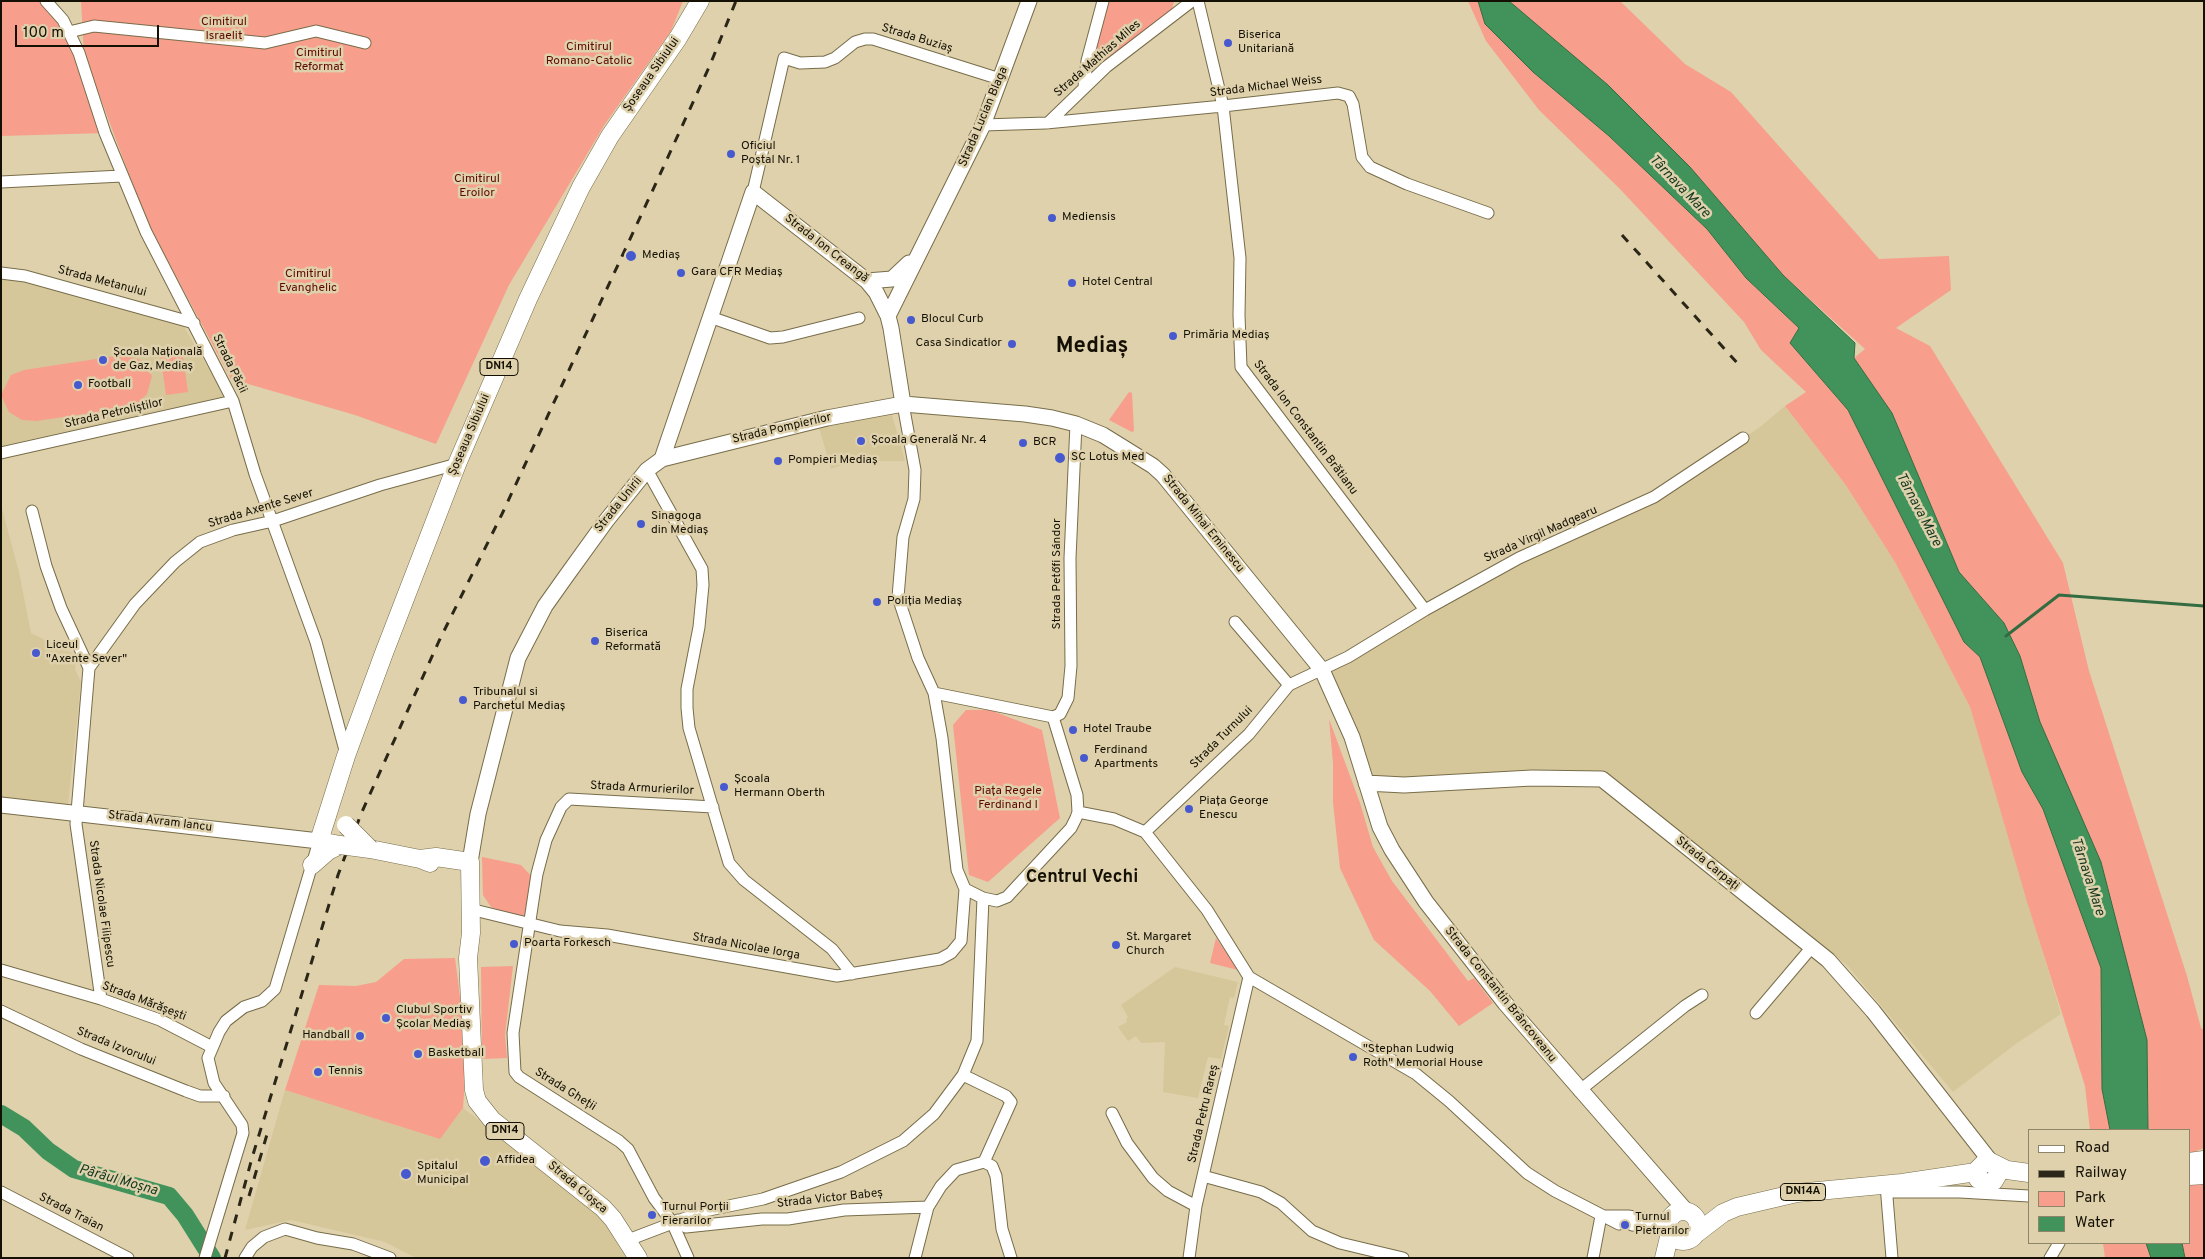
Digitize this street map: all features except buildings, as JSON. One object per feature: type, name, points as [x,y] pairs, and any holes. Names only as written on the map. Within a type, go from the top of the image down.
[{"type":"main road","name":"Șoseaua Sibiului","points":[[319,841],[346,756],[458,464],[528,299],[581,187],[610,136],[678,38],[700,1]]},
{"type":"main road","name":"Strada Lucian Blaga","points":[[888,316],[983,125],[1029,1]]},
{"type":"main road","name":"Strada Ion Creangă","points":[[753,192],[867,280],[888,316],[903,404]]},
{"type":"main road","points":[[662,459],[753,192]]},
{"type":"main road","name":"Strada Lucian Blaga","points":[[867,280],[892,279],[918,255]]},
{"type":"main road","name":"Strada Mihai Eminescu","points":[[903,404],[1025,414],[1076,424],[1114,440],[1163,475],[1322,670],[1352,737],[1366,783]]},
{"type":"main road","name":"Strada Pompierilor","points":[[662,459],[827,418],[903,404]]},
{"type":"main road","name":"Strada Unirii","points":[[464,866],[510,682],[530,632],[567,574],[606,521],[647,470],[662,459]]},
{"type":"main road","name":"Strada Carpați","points":[[1366,783],[1412,785],[1532,778],[1602,779],[1812,947],[1848,981],[1965,1128],[1986,1173]]},
{"type":"main road","name":"Strada Constantin Brâncoveanu","points":[[1366,783],[1380,827],[1392,850],[1426,902],[1505,1003],[1579,1091],[1665,1187],[1681,1225]]},
{"type":"main road","points":[[333,795],[346,825],[370,849]]},
{"type":"main road","name":"Strada Avram Iancu","points":[[1,805],[319,841]]},
{"type":"main road","points":[[319,841],[420,859],[436,866],[464,866],[458,890],[468,958]]},
{"type":"main road","points":[[312,865],[328,851],[340,845]]},
{"type":"main road","name":"Strada Cloșca","points":[[464,866],[472,933],[468,958],[474,1090],[477,1102],[492,1120],[593,1199],[613,1219],[638,1258]]},
{"type":"main road","points":[[2190,1162],[2204,1160]]},
{"type":"main road","name":"DN14A","points":[[1671,1258],[1681,1225],[1737,1207],[1797,1193],[1892,1186],[1986,1173],[2028,1173]]},
{"type":"main road","name":"DN14A","points":[[1986,1173],[2028,1183]]},
{"type":"main road","points":[[2190,1176],[2204,1175]]},
{"type":"main road","points":[[1664,1258],[1681,1225]]},
{"type":"street","name":"Strada Păcii","points":[[46,1],[62,20],[79,53],[122,176],[146,232],[233,401],[254,474],[273,521],[316,642],[346,756]]},
{"type":"street","points":[[1084,87],[1087,61],[1103,1]]},
{"type":"street","name":"Strada Mathias Miles","points":[[1048,123],[1084,87],[1150,32],[1192,1]]},
{"type":"street","name":"Strada Ion Constantin Brătianu","points":[[1198,1],[1223,106],[1240,258],[1239,331],[1241,366],[1426,610]]},
{"type":"street","points":[[68,32],[94,26],[265,43],[316,31],[365,43]]},
{"type":"street","name":"Strada Buziaș","points":[[753,192],[784,58],[800,63],[825,62],[834,58],[855,42],[865,39],[1000,79]]},
{"type":"street","name":"Strada Michael Weiss","points":[[983,125],[1048,123],[1338,93],[1349,96],[1353,104],[1362,157],[1370,167],[1407,184],[1488,213]]},
{"type":"street","points":[[1,182],[122,176]]},
{"type":"street","name":"Strada Metanului","points":[[1,273],[25,276],[194,324]]},
{"type":"street","points":[[710,317],[770,338],[783,337],[860,318]]},
{"type":"street","name":"Strada Petroliștilor","points":[[1,453],[233,401]]},
{"type":"street","points":[[903,404],[915,470],[914,499],[903,537],[898,597],[918,658],[934,693],[942,738],[957,870],[965,889],[983,898],[997,900],[1007,897],[1071,828],[1078,812],[1077,795],[1053,717],[934,693]]},
{"type":"street","name":"Strada Petőfi Sándor","points":[[1053,717],[1060,714],[1068,698],[1071,666],[1070,558],[1076,424]]},
{"type":"street","name":"Strada Virgil Madgearu","points":[[1322,670],[1348,658],[1426,610],[1518,558],[1654,497],[1743,438]]},
{"type":"street","name":"Strada Axente Sever","points":[[89,668],[135,604],[187,552],[200,542],[224,533],[273,521],[380,485],[458,464]]},
{"type":"street","points":[[647,470],[700,563],[704,585],[699,627],[687,689],[687,708],[689,728],[726,853],[735,872],[832,949],[852,974]]},
{"type":"street","points":[[32,511],[46,566],[61,608],[89,668],[76,813]]},
{"type":"street","points":[[1235,622],[1290,685]]},
{"type":"street","name":"Strada Turnului","points":[[1145,832],[1249,734],[1290,685],[1322,670]]},
{"type":"street","name":"Strada Armurierilor","points":[[530,925],[537,874],[546,840],[555,816],[569,799],[713,807]]},
{"type":"street","points":[[1078,812],[1114,819],[1145,832],[1207,910],[1249,978],[1416,1074],[1449,1100],[1527,1173],[1618,1224]]},
{"type":"street","name":"Strada Nicolae Filipescu","points":[[76,813],[101,1000]]},
{"type":"street","points":[[205,1258],[243,1140],[242,1125],[214,1083],[208,1058],[222,1026],[236,1011],[262,1001],[275,989],[319,841]]},
{"type":"street","name":"Strada Nicolae Iorga","points":[[470,909],[560,931],[607,935],[823,975],[852,974],[940,959],[951,952],[961,941],[965,889]]},
{"type":"street","points":[[628,1240],[704,1211],[763,1199],[805,1186],[874,1157],[903,1141],[924,1124],[944,1103],[964,1075],[976,1041],[983,898]]},
{"type":"street","name":"Strada Gheții","points":[[530,925],[513,1033],[515,1072],[619,1141],[635,1158],[654,1198],[675,1221]]},
{"type":"street","points":[[1756,1013],[1812,947]]},
{"type":"street","name":"Strada Mărășești","points":[[1,970],[160,1020],[212,1047]]},
{"type":"street","name":"Strada Petru Rareș","points":[[1189,1258],[1196,1206],[1249,978]]},
{"type":"street","points":[[1579,1091],[1685,1006],[1702,995]]},
{"type":"street","name":"Strada Izvorului","points":[[1,1011],[81,1049],[186,1091],[200,1096],[224,1096]]},
{"type":"street","points":[[964,1075],[1006,1096],[1011,1102],[984,1162]]},
{"type":"street","points":[[1112,1113],[1126,1143],[1153,1178],[1168,1191],[1196,1206]]},
{"type":"street","points":[[916,1258],[928,1207],[942,1186],[956,1170],[984,1162],[992,1166],[996,1176],[1002,1230],[1011,1258]]},
{"type":"street","points":[[1203,1176],[1260,1192],[1281,1203],[1312,1231],[1340,1243],[1403,1258]]},
{"type":"street","points":[[1892,1258],[1892,1186],[2028,1196]]},
{"type":"street","name":"Strada Traian","points":[[1,1192],[128,1258]]},
{"type":"street","name":"Strada Victor Babeș","points":[[675,1221],[686,1227],[762,1219],[788,1220],[844,1210],[928,1207]]},
{"type":"street","points":[[1601,1216],[1628,1216],[1681,1225]]},
{"type":"street","points":[[1592,1258],[1601,1216]]},
{"type":"street","points":[[675,1221],[688,1258]]},
{"type":"street","points":[[1632,1225],[1681,1225]]},
{"type":"street","points":[[245,1258],[252,1248],[264,1237],[285,1229],[317,1238],[353,1244],[390,1258]]},
{"type":"street","points":[[2050,1258],[2058,1244]]},
{"type":"shaded area","name":"Școala Națională de Gaz, Mediaș","points":[[1,276],[183,325],[225,396],[1,446]]},
{"type":"shaded area","points":[[1785,406],[1845,484],[1895,562],[1970,707],[2061,1014],[2017,1043],[1953,1092],[1847,965],[1602,779],[1366,783],[1322,670],[1425,610],[1620,514],[1724,451],[1760,427]]},
{"type":"shaded area","name":"Școala Generală Nr. 4","points":[[892,415],[905,461],[868,461],[868,456],[831,469],[819,427]]},
{"type":"shaded area","name":"Liceul \"Axente Sever\"","points":[[1,505],[19,572],[31,633],[76,655],[75,669],[81,682],[68,805],[1,798]]},
{"type":"shaded area","points":[[1175,967],[1238,982],[1234,998],[1230,997],[1224,1025],[1229,1026],[1221,1059],[1208,1057],[1198,1098],[1163,1092],[1165,1042],[1141,1043],[1136,1036],[1128,1041],[1118,1027],[1127,1022],[1126,1019],[1128,1017],[1121,1005]]},
{"type":"shaded area","name":"Spitalul Municipal","points":[[285,1090],[439,1138],[463,1108],[587,1202],[625,1244],[631,1258],[416,1258],[385,1242],[291,1220],[245,1230]]},
{"type":"green space","points":[[1,1],[46,1],[62,20],[105,133],[1,136]]},
{"type":"green space","points":[[81,1],[683,1],[671,31],[605,124],[509,285],[436,444],[355,415],[231,379],[146,220],[84,54]]},
{"type":"green space","points":[[1103,1],[1174,1],[1171,15],[1106,67],[1091,65]]},
{"type":"green space","points":[[1468,1],[1478,1],[1485,24],[1533,72],[1609,136],[1707,229],[1746,278],[1799,328],[1790,343],[1848,410],[1964,642],[1980,657],[2022,772],[2043,809],[2101,968],[2102,1089],[2110,1129],[2090,1129],[2085,1086],[2028,905],[1970,707],[1895,562],[1845,484],[1785,406],[1806,392],[1761,350],[1744,322],[1620,189],[1539,110],[1486,41]]},
{"type":"green space","points":[[1509,1],[1620,1],[1685,64],[1731,92],[1879,259],[1949,256],[1951,290],[1896,328],[1930,346],[2063,563],[2089,671],[2187,976],[2201,1028],[2204,1030],[2204,1148],[2190,1154],[2190,1129],[2148,1129],[2147,1040],[2040,722],[2020,656],[2004,623],[1959,572],[1892,413],[1854,358],[1865,349],[1783,275],[1690,167]]},
{"type":"green space","points":[[182,350],[188,392],[166,395],[160,353]]},
{"type":"green space","name":"Football","points":[[122,355],[141,360],[152,376],[147,394],[134,407],[36,421],[22,420],[9,412],[1,395],[11,375],[24,370]]},
{"type":"green space","points":[[1129,392],[1132,393],[1134,431],[1132,432],[1109,420]]},
{"type":"green space","name":"Piața Regele Ferdinand I","points":[[966,710],[990,710],[1042,730],[1060,818],[988,882],[969,875],[953,725]]},
{"type":"green space","points":[[1329,719],[1360,803],[1373,847],[1392,881],[1468,981],[1474,978],[1493,1003],[1459,1026],[1430,991],[1374,940],[1340,868],[1333,802],[1333,763]]},
{"type":"green space","points":[[482,857],[521,865],[534,879],[528,921],[491,907],[483,895]]},
{"type":"green space","points":[[1216,938],[1238,970],[1210,963]]},
{"type":"green space","name":"Clubul Sportiv Școlar Mediaș","points":[[455,958],[467,1051],[463,1108],[440,1139],[285,1090],[319,985],[356,986],[376,982],[404,959]]},
{"type":"green space","points":[[513,966],[505,1035],[507,1058],[482,1059],[481,967]]},
{"type":"green space","points":[[2190,1181],[2204,1183],[2204,1258],[2185,1258],[2182,1244],[2190,1244]]},
{"type":"green space","points":[[2103,1244],[2146,1244],[2151,1258],[2105,1258]]},
{"type":"water","name":"Târnava Mare","points":[[1478,1],[1509,1],[1608,85],[1690,167],[1783,275],[1855,343],[1854,358],[1892,413],[1959,572],[2004,623],[2020,656],[2040,722],[2101,862],[2147,1040],[2148,1129],[2110,1129],[2102,1089],[2101,968],[2043,809],[2022,772],[1980,657],[1964,642],[1848,410],[1790,343],[1799,328],[1746,278],[1707,229],[1609,136],[1533,72],[1485,24]]},
{"type":"water","points":[[2146,1244],[2182,1244],[2185,1258],[2151,1258]]},
{"type":"waterway","points":[[2006,636],[2059,595],[2204,606]]},
{"type":"waterway","name":"Pârâul Moșna","points":[[1,1114],[24,1128],[48,1151],[74,1169],[169,1196],[185,1215],[212,1258]]},
{"type":"railway","points":[[225,1258],[252,1158],[338,875],[361,814],[439,641],[502,514],[657,181],[710,65],[736,1]]},
{"type":"railway","points":[[1622,235],[1739,365]]},
{"type":"railway","points":[[249,1196],[268,1131]]},
{"type":"place","name":"Biserica Unitariană","points":[[1228,43]]},
{"type":"place","name":"Oficiul Poștal Nr. 1","points":[[731,154]]},
{"type":"place","name":"Mediensis","points":[[1052,218]]},
{"type":"place","name":"Mediaș","points":[[631,256]]},
{"type":"place","name":"Gara CFR Mediaș","points":[[681,273]]},
{"type":"place","name":"Hotel Central","points":[[1072,283]]},
{"type":"place","name":"Blocul Curb","points":[[911,320]]},
{"type":"place","name":"Primăria Mediaș","points":[[1173,336]]},
{"type":"place","name":"Casa Sindicatlor","points":[[1012,344]]},
{"type":"place","name":"Școala Națională de Gaz, Mediaș","points":[[103,360]]},
{"type":"place","name":"Football","points":[[78,385]]},
{"type":"place","name":"Școala Generală Nr. 4","points":[[861,441]]},
{"type":"place","name":"BCR","points":[[1023,443]]},
{"type":"place","name":"SC Lotus Med","points":[[1060,458]]},
{"type":"place","name":"Pompieri Mediaș","points":[[778,461]]},
{"type":"place","name":"Sinagoga din Mediaș","points":[[641,524]]},
{"type":"place","name":"Poliția Mediaș","points":[[877,602]]},
{"type":"place","name":"Biserica Reformată","points":[[595,641]]},
{"type":"place","name":"Liceul \"Axente Sever\"","points":[[36,653]]},
{"type":"place","name":"Tribunalul si Parchetul Mediaș","points":[[463,700]]},
{"type":"place","name":"Hotel Traube","points":[[1073,730]]},
{"type":"place","name":"Ferdinand Apartments","points":[[1084,758]]},
{"type":"place","name":"Școala Hermann Oberth","points":[[724,787]]},
{"type":"place","name":"Piața George Enescu","points":[[1189,809]]},
{"type":"place","name":"Poarta Forkesch","points":[[514,944]]},
{"type":"place","name":"St. Margaret Church","points":[[1116,945]]},
{"type":"place","name":"Clubul Sportiv Școlar Mediaș","points":[[386,1018]]},
{"type":"place","name":"Handball","points":[[360,1036]]},
{"type":"place","name":"Basketball","points":[[418,1054]]},
{"type":"place","name":"\"Stephan Ludwig Roth\" Memorial House","points":[[1353,1057]]},
{"type":"place","name":"Tennis","points":[[318,1072]]},
{"type":"place","name":"Affidea","points":[[485,1161]]},
{"type":"place","name":"Spitalul Municipal","points":[[406,1174]]},
{"type":"place","name":"Turnul Porții Fierarilor","points":[[652,1215]]},
{"type":"place","name":"Turnul Pietrarilor","points":[[1625,1225]]},
{"type":"district","name":"Mediaș","points":[[1092,348]]},
{"type":"district","name":"Centrul Vechi","points":[[1082,878]]},
{"type":"park label","name":"Cimitirul Israelit","points":[[224,30]]},
{"type":"park label","name":"Cimitirul Romano-Catolic","points":[[589,55]]},
{"type":"park label","name":"Cimitirul Reformat","points":[[319,61]]},
{"type":"park label","name":"Cimitirul Eroilor","points":[[477,187]]},
{"type":"park label","name":"Cimitirul Evanghelic","points":[[308,282]]}]
